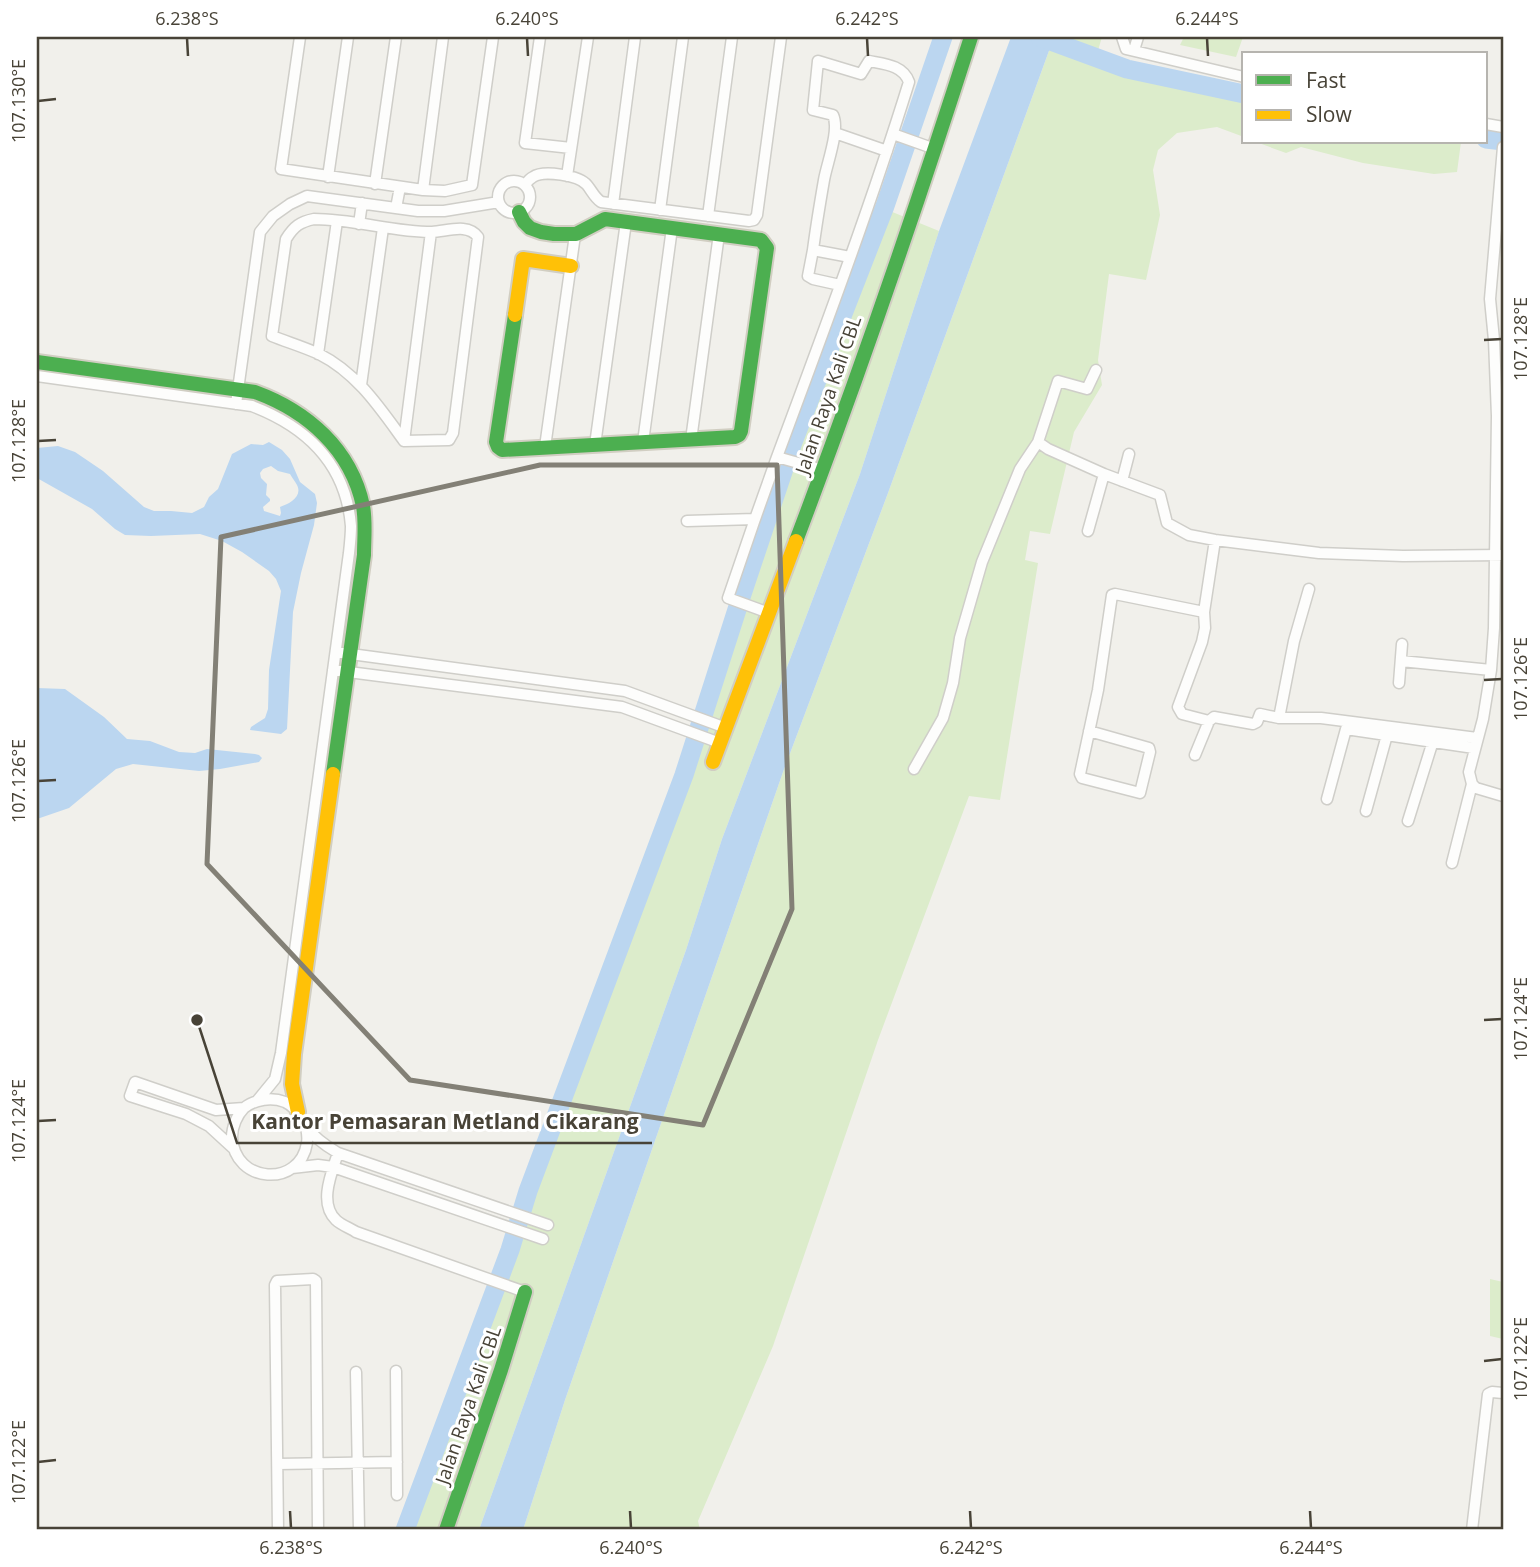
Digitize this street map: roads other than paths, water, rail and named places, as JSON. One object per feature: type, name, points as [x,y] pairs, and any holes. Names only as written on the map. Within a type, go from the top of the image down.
[{"type":"street","points":[[300,37],[281,169],[375,184],[445,191],[472,185],[493,37]]},
{"type":"street","points":[[328,177],[348,37]]},
{"type":"street","points":[[375,184],[396,37]]},
{"type":"street","points":[[423,190],[443,37]]},
{"type":"street","points":[[540,37],[525,143],[571,148]]},
{"type":"street","points":[[567,176],[588,37]]},
{"type":"street","points":[[613,204],[635,37]]},
{"type":"street","points":[[660,211],[683,37]]},
{"type":"street","points":[[708,216],[732,37]]},
{"type":"street","points":[[524,185],[534,176],[544,173],[567,176],[586,184],[601,202],[754,220],[757,215],[781,37]]},
{"type":"street","name":"Jalan Raya Kali CBL","points":[[713,762],[822,470],[935,149],[971,37]]},
{"type":"street","points":[[1122,37],[1126,49],[1242,77]]},
{"type":"street","points":[[1134,50],[1138,37]]},
{"type":"street","points":[[769,613],[728,598],[887,150],[895,134],[909,82],[897,67],[869,61],[861,74],[818,61],[813,110],[834,116],[835,133],[808,276],[839,285]]},
{"type":"street","points":[[835,133],[887,150]]},
{"type":"street","points":[[895,134],[935,149]]},
{"type":"street","points":[[1452,863],[1472,784],[1469,772],[1491,670],[1499,555],[1500,417],[1499,350],[1492,328],[1490,299],[1503,147]]},
{"type":"street","points":[[509,181],[517,181],[529,192],[530,200],[519,212],[511,212],[499,202],[498,193],[509,181]]},
{"type":"street","points":[[396,208],[400,187]]},
{"type":"street","points":[[237,397],[260,232],[273,216],[289,204],[307,196],[418,211],[444,211],[499,202]]},
{"type":"street","points":[[359,224],[362,203]]},
{"type":"street","points":[[519,212],[526,225],[534,231],[566,236],[585,231],[596,221],[606,219],[761,240],[765,243],[767,248],[739,435],[502,450],[498,447],[496,442],[523,260],[571,266]]},
{"type":"street","points":[[314,219],[337,220],[383,228],[431,232],[465,229],[474,232],[478,237],[453,433],[449,440],[404,441],[361,385],[339,366],[318,354],[272,336],[286,239],[293,228],[302,222],[314,219]]},
{"type":"street","points":[[318,354],[337,220]]},
{"type":"street","points":[[594,445],[625,222]]},
{"type":"street","points":[[361,385],[383,228]]},
{"type":"street","points":[[643,442],[672,228]]},
{"type":"street","points":[[404,441],[431,232]]},
{"type":"street","points":[[691,439],[719,234]]},
{"type":"street","points":[[545,447],[575,235]]},
{"type":"street","points":[[813,250],[850,257]]},
{"type":"street","points":[[37,362],[237,397]]},
{"type":"street","points":[[914,769],[943,718],[953,683],[960,638],[982,562],[1020,469],[1038,442],[1058,381],[1087,389],[1096,370]]},
{"type":"street","points":[[37,376],[237,397],[255,392],[280,401],[303,415],[337,448],[352,472],[361,499],[365,526],[363,555],[340,671],[281,1052],[275,1079],[257,1101]]},
{"type":"street","points":[[1038,442],[1104,474],[1160,495],[1169,526],[1189,535],[1319,552],[1403,556],[1499,555]]},
{"type":"street","points":[[1122,481],[1129,454]]},
{"type":"street","points":[[780,457],[822,470]]},
{"type":"street","points":[[1088,531],[1104,474]]},
{"type":"street","points":[[687,521],[755,519]]},
{"type":"street","points":[[1209,721],[1182,714],[1178,707],[1202,642],[1215,540]]},
{"type":"street","points":[[1279,718],[1294,641],[1309,589]]},
{"type":"street","points":[[1089,732],[1149,748],[1140,793],[1081,777],[1080,774],[1089,732],[1098,690],[1112,595],[1204,612]]},
{"type":"street","points":[[1399,683],[1402,644]]},
{"type":"street","points":[[343,653],[625,691],[726,728]]},
{"type":"street","points":[[1401,661],[1491,670]]},
{"type":"street","points":[[340,671],[622,707],[720,743]]},
{"type":"street","points":[[340,671],[294,1054],[292,1084],[298,1112],[306,1127],[325,1146],[338,1153],[548,1225]]},
{"type":"street","points":[[551,698],[553,681]]},
{"type":"street","points":[[1195,754],[1213,717],[1255,724],[1260,714],[1279,718],[1321,718],[1476,743]]},
{"type":"street","points":[[1327,799],[1346,729],[1433,741],[1476,743]]},
{"type":"street","points":[[1366,811],[1387,735]]},
{"type":"street","points":[[1408,821],[1433,741]]},
{"type":"street","points":[[1472,784],[1476,788],[1503,796]]},
{"type":"street","points":[[298,1112],[286,1103],[272,1099],[257,1101],[244,1108],[216,1110],[135,1082],[130,1096],[186,1114],[209,1126],[233,1148],[240,1161],[251,1170],[265,1175],[279,1174],[292,1168],[318,1165],[333,1167],[543,1239]]},
{"type":"street","points":[[233,1148],[232,1134],[236,1120],[244,1108]]},
{"type":"street","points":[[292,1168],[302,1157],[307,1142],[306,1127]]},
{"type":"street","points":[[338,1153],[327,1196],[328,1209],[336,1220],[356,1231],[526,1293]]},
{"type":"street","points":[[278,1530],[275,1285],[277,1281],[313,1279],[316,1281],[318,1530]]},
{"type":"street","name":"Jalan Raya Kali CBL","points":[[446,1530],[526,1293]]},
{"type":"street","points":[[396,1371],[397,1494]]},
{"type":"street","points":[[356,1372],[359,1530]]},
{"type":"street","points":[[1472,1530],[1489,1394],[1493,1391],[1503,1393]]},
{"type":"street","points":[[278,1464],[397,1462]]},
{"type":"water","points":[[1011,37],[1054,37],[783,772],[565,1400],[523,1530],[479,1530],[686,950],[722,839],[860,474],[939,231]]},
{"type":"water","points":[[269,442],[282,450],[290,459],[300,482],[315,494],[317,503],[293,612],[287,729],[281,734],[250,730],[265,718],[268,709],[269,670],[281,591],[269,571],[222,541],[200,534],[125,535],[92,509],[37,478],[37,448],[58,446],[75,452],[103,471],[144,507],[154,511],[192,513],[204,507],[209,497],[218,489],[232,454],[251,444],[263,445]],"holes":[[[271,466],[290,474],[298,489],[297,496],[280,507],[280,516],[264,511],[263,507],[270,499],[266,495],[267,484],[260,473]]]},
{"type":"water","points":[[37,688],[65,689],[104,717],[127,739],[150,741],[179,752],[195,753],[207,749],[255,754],[262,758],[259,762],[199,771],[133,764],[116,769],[69,808],[37,819]]},
{"type":"waterway","points":[[405,1530],[510,1250],[528,1191],[684,775],[793,442],[885,206],[943,37]]},
{"type":"waterway","points":[[1040,37],[1127,69],[1242,94]]},
{"type":"waterway","points":[[1488,139],[1503,141]]},
{"type":"place","name":"Kantor Pemasaran Metland Cikarang","points":[[197,1020]]}]
